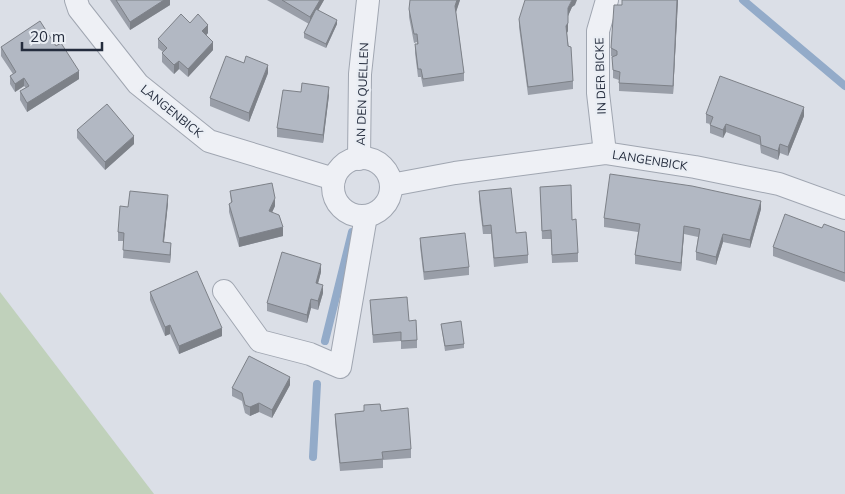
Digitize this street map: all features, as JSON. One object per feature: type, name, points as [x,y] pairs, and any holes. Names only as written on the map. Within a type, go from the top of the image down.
[{"type":"street","name":"LANGENBICK","points":[[76,0],[79,9],[138,84],[209,141],[334,179]]},
{"type":"street","name":"AN DEN QUELLEN","points":[[359,159],[360,74],[368,0]]},
{"type":"street","name":"IN DER BICKE","points":[[605,153],[598,93],[598,31],[607,0]]},
{"type":"street","name":"LANGENBICK","points":[[391,185],[456,173],[605,153],[695,167],[779,184],[845,208]]},
{"type":"street","points":[[359,159],[377,162],[389,176],[391,185],[390,194],[382,209],[366,216],[356,216],[340,206],[336,198],[334,179],[344,165],[359,159]]},
{"type":"street","points":[[224,291],[260,341],[310,354],[340,367],[366,216]]},
{"type":"green space","points":[[0,292],[154,494],[0,494]]},
{"type":"building","points":[[116,0],[164,0],[130,22]]},
{"type":"building","points":[[282,0],[320,0],[310,17]]},
{"type":"building","points":[[410,0],[457,0],[455,6],[464,73],[423,79],[421,69],[418,69],[415,44],[418,44],[417,34],[414,34],[409,9]]},
{"type":"building","points":[[525,0],[572,0],[568,8],[568,23],[566,26],[568,46],[571,47],[573,81],[528,87],[519,19]]},
{"type":"building","points":[[622,0],[677,0],[673,86],[619,83],[620,72],[613,70],[612,57],[617,55],[617,51],[611,48],[614,5],[622,5]]},
{"type":"building","points":[[316,9],[337,20],[326,44],[304,33]]},
{"type":"building","points":[[181,14],[190,23],[198,14],[208,25],[202,31],[213,42],[188,69],[179,61],[174,65],[162,53],[167,48],[158,39]]},
{"type":"building","points":[[40,21],[56,46],[61,43],[79,71],[27,103],[20,91],[29,86],[24,78],[15,84],[10,76],[16,72],[1,47]]},
{"type":"building","points":[[226,56],[244,63],[246,56],[268,65],[249,113],[210,98]]},
{"type":"building","points":[[720,76],[804,107],[788,147],[780,144],[778,151],[761,145],[760,136],[726,124],[723,130],[710,125],[713,117],[706,114]]},
{"type":"building","points":[[302,83],[329,87],[323,135],[277,128],[283,90],[301,92]]},
{"type":"building","points":[[107,104],[134,136],[105,162],[77,130]]},
{"type":"building","points":[[610,174],[692,186],[761,201],[750,240],[723,234],[716,257],[696,252],[700,229],[684,226],[681,263],[635,255],[640,224],[604,218]]},
{"type":"building","points":[[272,183],[275,198],[269,211],[279,215],[283,227],[239,238],[229,204],[232,202],[230,191]]},
{"type":"building","points":[[571,185],[572,220],[576,219],[578,253],[552,255],[551,230],[542,231],[540,187]]},
{"type":"building","points":[[511,188],[516,233],[526,232],[528,255],[494,258],[491,225],[483,226],[479,191]]},
{"type":"building","points":[[130,191],[168,195],[163,242],[171,243],[170,255],[123,250],[124,233],[118,232],[120,206],[128,207]]},
{"type":"building","points":[[785,214],[822,228],[824,224],[845,232],[845,273],[773,247]]},
{"type":"building","points":[[465,233],[469,267],[424,272],[420,238]]},
{"type":"building","points":[[282,252],[321,264],[316,283],[323,285],[318,301],[311,299],[307,315],[267,303]]},
{"type":"building","points":[[197,271],[222,328],[179,346],[170,325],[165,327],[150,292]]},
{"type":"building","points":[[407,297],[409,321],[416,320],[417,340],[401,341],[401,332],[373,335],[370,300]]},
{"type":"building","points":[[461,321],[464,344],[445,346],[441,324]]},
{"type":"building","points":[[249,356],[290,377],[272,410],[259,403],[250,407],[245,405],[242,393],[232,388]]},
{"type":"building","points":[[380,404],[381,411],[408,408],[411,449],[382,452],[383,459],[340,463],[335,414],[364,411],[364,405]]},
{"type":"waterway","points":[[743,0],[845,86]]},
{"type":"waterway","points":[[325,341],[352,232]]},
{"type":"waterway","points":[[313,457],[317,384]]}]
